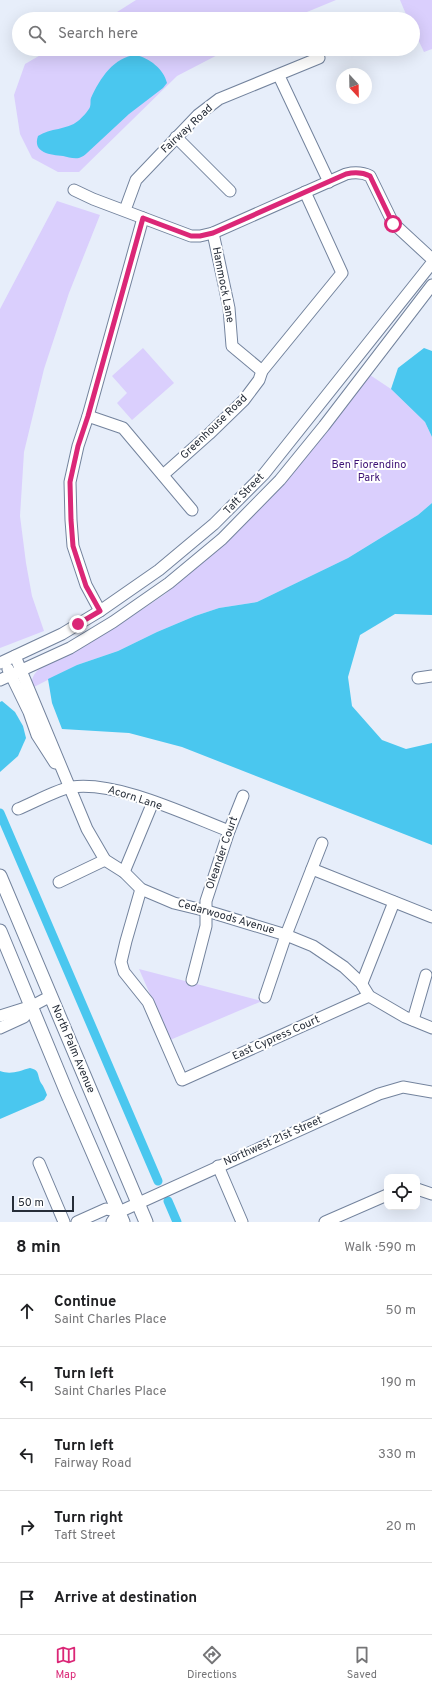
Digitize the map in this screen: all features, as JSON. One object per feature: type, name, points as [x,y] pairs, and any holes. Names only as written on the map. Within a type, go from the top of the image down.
[{"type":"main road","name":"North Palm Avenue","points":[[0,876],[146,1222]]},
{"type":"main road","name":"North Palm Avenue","points":[[0,931],[118,1219]]},
{"type":"street","name":"Fairway Road","points":[[125,210],[136,180],[198,115],[219,99],[279,76],[320,58]]},
{"type":"street","points":[[279,76],[329,182]]},
{"type":"street","points":[[176,137],[230,191]]},
{"type":"street","points":[[74,190],[93,199],[191,236],[200,236],[213,233],[351,173],[365,173],[370,176],[393,224],[432,259]]},
{"type":"street","name":"Greenhouse Road","points":[[163,474],[209,434],[244,400],[259,380],[262,370],[342,273],[306,192]]},
{"type":"street","points":[[100,611],[86,586],[73,546],[70,482],[78,446],[88,416],[143,218]]},
{"type":"street","name":"Hammock Lane","points":[[213,233],[229,308],[232,346],[262,370]]},
{"type":"street","name":"Taft Street","points":[[7,660],[62,634],[100,611],[159,570],[214,524],[264,474],[432,263]]},
{"type":"street","name":"Taft Street","points":[[5,678],[70,648],[114,622],[169,583],[225,536],[280,480],[324,426],[432,284]]},
{"type":"street","points":[[88,416],[123,428],[192,510]]},
{"type":"street","name":"Cedarwoods Avenue","points":[[62,767],[55,764],[37,735],[29,712],[5,678],[7,660],[22,670],[62,767],[87,829],[105,860],[124,872],[141,889],[174,903],[207,911],[286,935],[313,946],[344,967],[362,983],[369,996]]},
{"type":"street","points":[[418,678],[432,676]]},
{"type":"street","name":"Acorn Lane","points":[[18,809],[70,787],[89,786],[110,788],[153,802],[229,831]]},
{"type":"street","name":"Oleander Court","points":[[192,980],[206,926],[206,901],[229,831],[243,796]]},
{"type":"street","points":[[124,872],[153,802]]},
{"type":"street","points":[[265,997],[286,935],[322,842]]},
{"type":"street","points":[[59,882],[105,860]]},
{"type":"street","points":[[312,869],[432,917]]},
{"type":"street","name":"East Cypress Court","points":[[141,889],[121,962],[124,972],[148,1002],[182,1080],[369,996]]},
{"type":"street","points":[[362,983],[394,902]]},
{"type":"street","points":[[413,1020],[426,975]]},
{"type":"street","points":[[3,1013],[32,1006],[51,996]]},
{"type":"street","points":[[369,996],[413,1020],[432,1028]]},
{"type":"street","points":[[0,1028],[24,1017],[32,1006]]},
{"type":"street","name":"Northwest 21st Street","points":[[79,1222],[106,1209],[118,1219],[138,1203],[379,1094],[403,1087],[432,1092]]},
{"type":"street","points":[[39,1163],[64,1222]]},
{"type":"street","points":[[218,1166],[242,1222]]},
{"type":"street","points":[[420,1190],[432,1194]]},
{"type":"street","points":[[325,1222],[384,1196]]},
{"type":"green space","points":[[136,0],[336,0],[307,12],[117,12]]},
{"type":"green space","points":[[400,0],[432,0],[432,49],[424,52],[420,44],[420,12],[405,12]]},
{"type":"green space","points":[[39,56],[216,56],[177,76],[79,172],[58,172],[32,158],[20,134],[14,95],[25,64]]},
{"type":"green space","points":[[57,201],[100,215],[69,293],[44,369],[24,452],[20,516],[32,596],[44,631],[0,648],[0,309]]},
{"type":"green space","points":[[143,348],[174,383],[132,420],[117,403],[127,393],[112,376]]},
{"type":"green space","name":"Ben Fiorendino Park","points":[[370,375],[391,389],[425,422],[432,437],[432,503],[418,515],[348,558],[257,602],[219,608],[195,616],[118,651],[77,665],[32,688],[33,677],[39,669],[116,627],[165,594],[198,566]]},
{"type":"green space","points":[[139,969],[262,1001],[170,1040]]},
{"type":"water","points":[[141,56],[151,61],[163,73],[167,83],[163,88],[129,114],[81,157],[75,158],[53,155],[40,150],[37,142],[38,136],[43,133],[69,126],[80,120],[89,109],[91,99],[103,76],[114,64],[128,57]]},
{"type":"water","points":[[424,348],[432,351],[432,437],[425,422],[391,389],[398,368]]},
{"type":"water","points":[[432,503],[432,615],[395,614],[360,635],[348,677],[352,706],[382,740],[406,749],[432,743],[432,845],[182,747],[129,733],[62,729],[52,703],[48,679],[77,665],[118,651],[195,616],[219,608],[257,602],[348,558],[418,515]]},
{"type":"water","points":[[2,701],[15,712],[23,726],[26,738],[18,756],[0,772],[0,702]]},
{"type":"water","points":[[30,1068],[37,1072],[47,1095],[44,1100],[0,1119],[0,1071],[11,1073]]},
{"type":"waterway","points":[[0,813],[158,1181]]},
{"type":"waterway","points":[[168,1201],[177,1222]]},
{"type":"route","points":[[78,624],[100,611],[86,586],[73,546],[70,482],[78,446],[88,416],[143,218],[191,236],[200,236],[213,233],[346,174],[359,172],[370,176],[393,224]]}]
